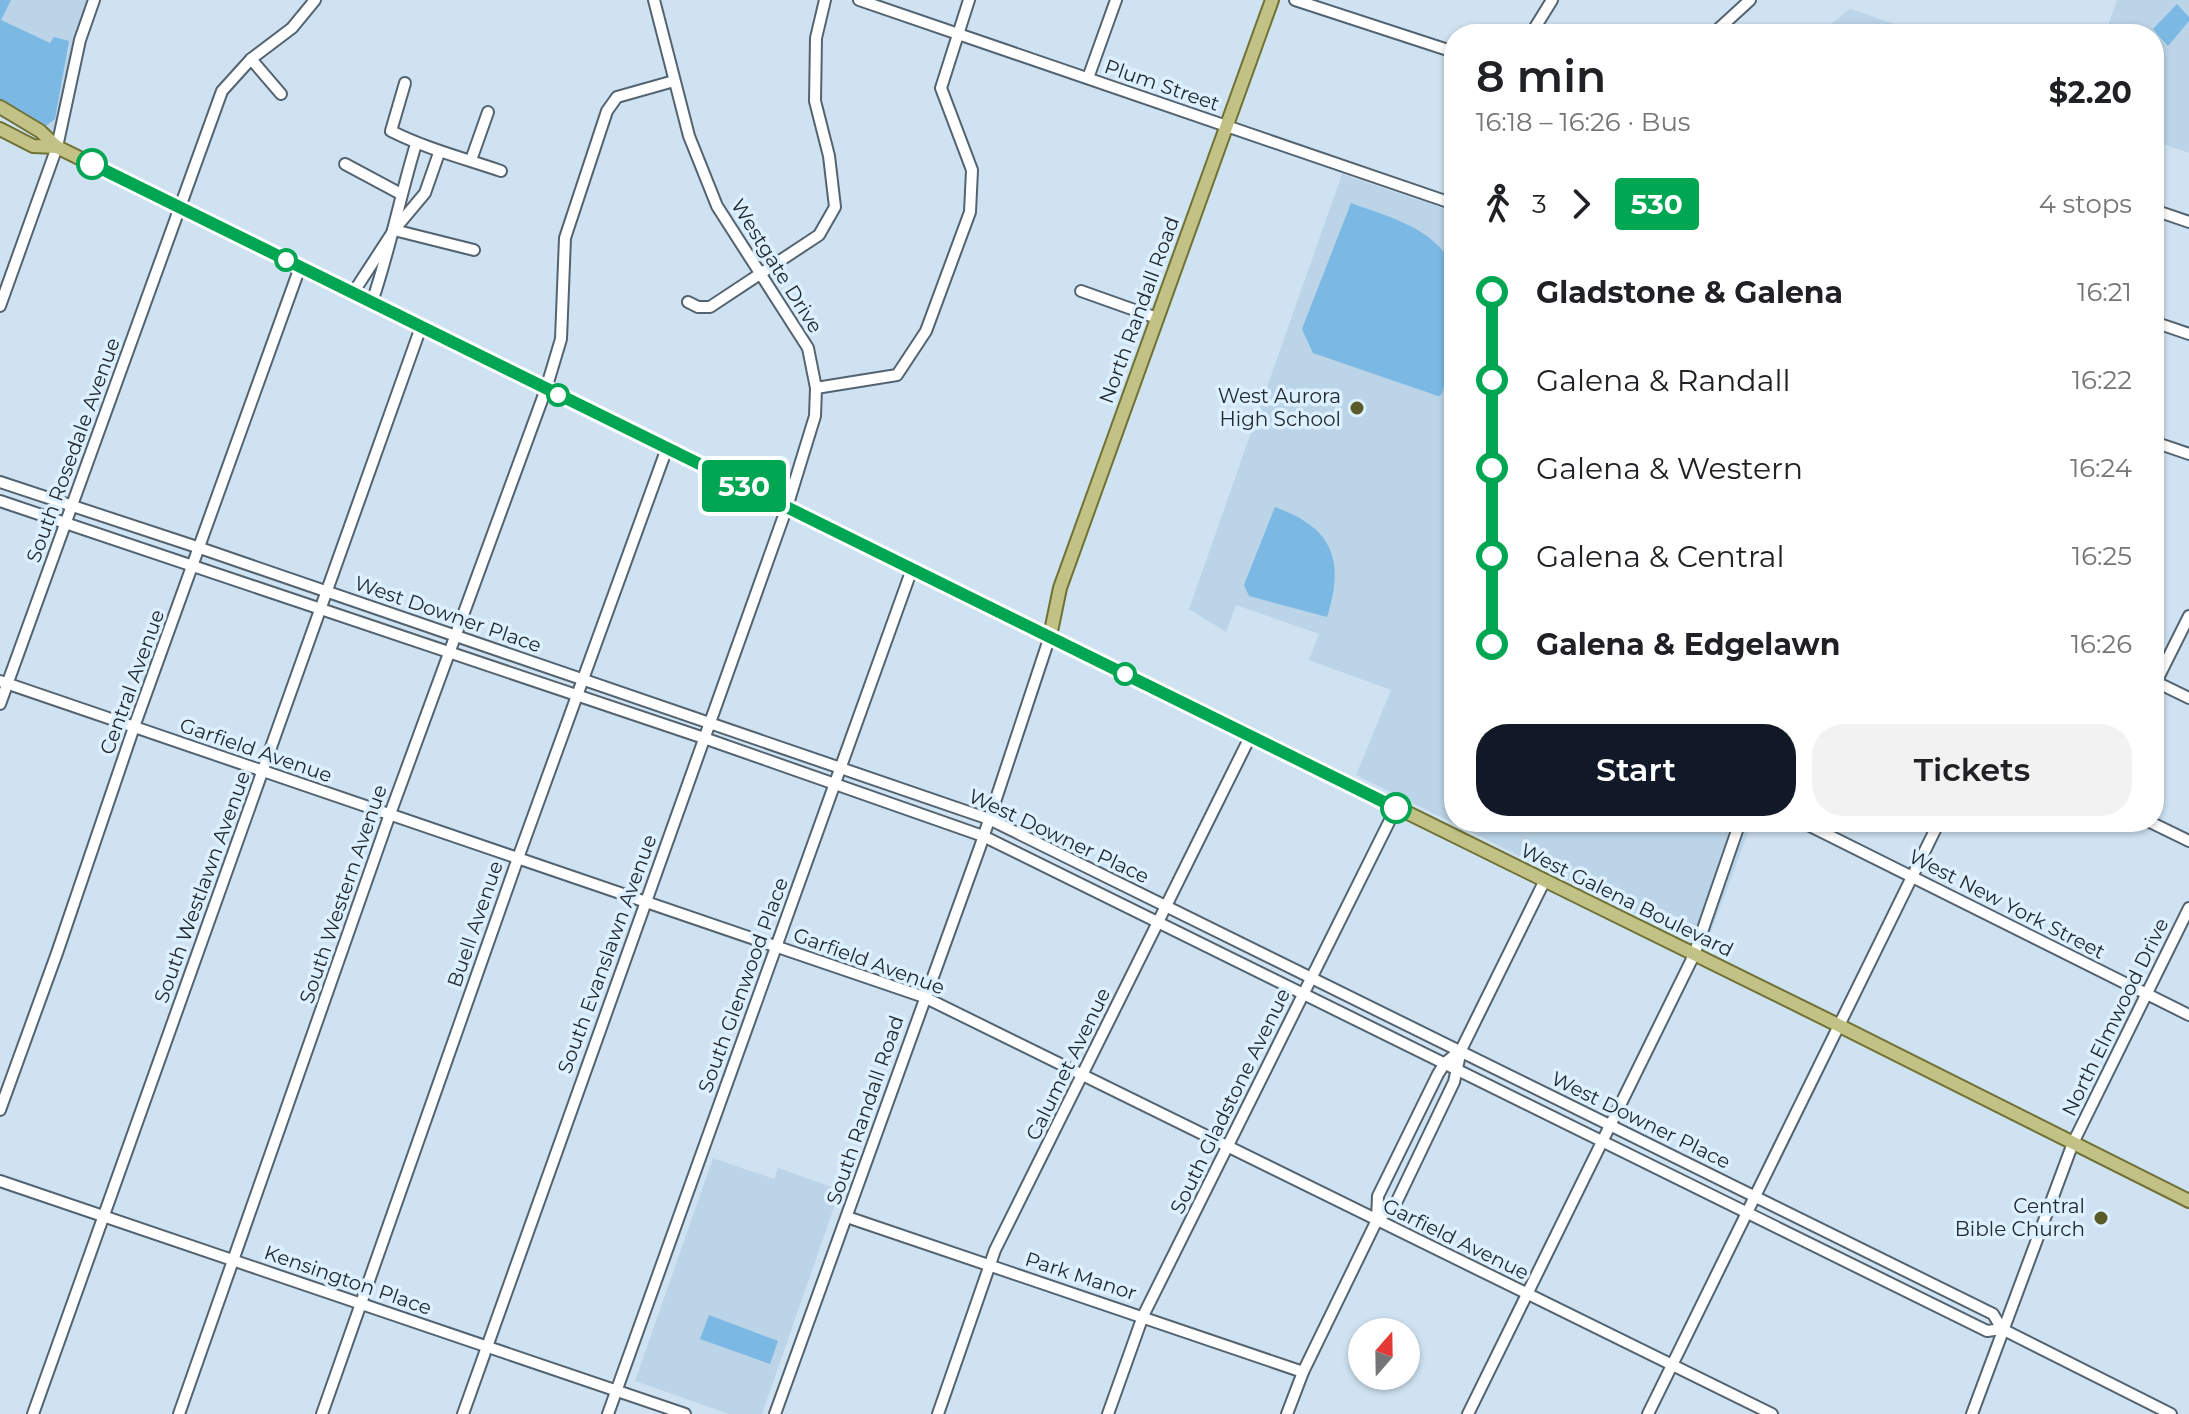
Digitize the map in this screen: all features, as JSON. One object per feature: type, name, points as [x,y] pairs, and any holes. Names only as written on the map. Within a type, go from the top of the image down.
[{"type":"main road","name":"North Randall Road","points":[[1050,636],[1060,588],[1272,0]]},
{"type":"main road","name":"West Galena Boulevard","points":[[0,107],[40,131],[57,147],[179,208],[2189,1201]]},
{"type":"main road","name":"West Galena Boulevard","points":[[0,129],[33,146],[57,147]]},
{"type":"street","points":[[0,306],[57,147],[80,40],[94,0]]},
{"type":"street","name":"South Rosedale Avenue","points":[[0,704],[4,682],[116,389],[222,91],[251,59],[292,28],[315,0]]},
{"type":"street","name":"Westgate Drive","points":[[654,0],[689,136],[717,206],[808,348],[816,388],[815,416],[787,507]]},
{"type":"street","points":[[688,302],[698,307],[710,307],[819,235],[835,207],[829,156],[815,101],[816,38],[825,0]]},
{"type":"street","name":"Plum Street","points":[[859,0],[1444,201]]},
{"type":"street","points":[[816,388],[897,375],[926,331],[970,212],[972,170],[941,88],[969,0]]},
{"type":"street","points":[[1088,78],[1116,0]]},
{"type":"street","points":[[1295,0],[1444,49]]},
{"type":"street","points":[[1537,24],[1552,0]]},
{"type":"street","points":[[1724,24],[1750,0]]},
{"type":"street","points":[[251,59],[281,94]]},
{"type":"street","name":"South Western Avenue","points":[[179,1414],[390,814],[546,389],[561,339],[565,238],[607,111],[617,97],[674,81]]},
{"type":"street","points":[[405,83],[391,131],[439,153],[452,154],[501,171]]},
{"type":"street","points":[[471,160],[488,112]]},
{"type":"street","points":[[372,302],[416,144]]},
{"type":"street","points":[[353,293],[394,230],[425,193],[439,153]]},
{"type":"street","points":[[345,164],[401,194]]},
{"type":"street","points":[[2164,213],[2189,222]]},
{"type":"street","points":[[394,230],[474,250]]},
{"type":"street","name":"Central Avenue","points":[[0,1110],[300,267]]},
{"type":"street","points":[[1081,291],[1157,318]]},
{"type":"street","points":[[2164,325],[2189,334]]},
{"type":"street","name":"South Westlawn Avenue","points":[[33,1414],[421,327]]},
{"type":"street","points":[[2164,445],[2189,454]]},
{"type":"street","name":"Buell Avenue","points":[[322,1414],[518,858],[667,448]]},
{"type":"street","name":"West Downer Place","points":[[0,482],[325,590],[989,819],[1993,1314],[2002,1329],[2171,1414]]},
{"type":"street","name":"West Downer Place","points":[[0,501],[704,738],[983,836],[1987,1331],[2002,1329]]},
{"type":"street","name":"South Evanslawn Avenue","points":[[463,1414],[787,507]]},
{"type":"street","name":"South Glenwood Place","points":[[608,1414],[912,569]]},
{"type":"street","points":[[2164,665],[2189,616]]},
{"type":"street","name":"South Randall Road","points":[[775,1414],[983,836],[1050,636]]},
{"type":"street","name":"Garfield Avenue","points":[[4,682],[924,997],[1772,1414]]},
{"type":"street","points":[[2164,686],[2189,698]]},
{"type":"street","name":"Calumet Avenue","points":[[938,1414],[989,1265],[1250,737]]},
{"type":"street","name":"South Gladstone Avenue","points":[[1108,1414],[1143,1316],[1396,808]]},
{"type":"street","points":[[2164,829],[2189,841]]},
{"type":"street","points":[[1468,1414],[1694,955],[1737,832]]},
{"type":"street","name":"West New York Street","points":[[1824,832],[2189,1015]]},
{"type":"street","points":[[1648,1414],[1934,832]]},
{"type":"street","points":[[1377,1220],[1395,1205],[1454,1082],[1461,1050],[1544,882]]},
{"type":"street","name":"North Elmwood Drive","points":[[1972,1414],[2073,1143],[2189,908]]},
{"type":"street","points":[[1287,1414],[1303,1372],[1377,1220],[1378,1196],[1445,1063],[1461,1050]]},
{"type":"street","name":"Kensington Place","points":[[0,1181],[685,1414]]},
{"type":"street","name":"Park Manor","points":[[847,1217],[1303,1372]]},
{"type":"shaded area","points":[[0,0],[89,0],[73,46],[54,131],[0,104]]},
{"type":"shaded area","points":[[0,0],[11,0],[1,20],[50,43],[54,37],[69,41],[55,119],[46,126],[0,103]]},
{"type":"shaded area","points":[[2117,0],[2189,0],[2189,153],[2164,144],[2164,24],[2109,24]]},
{"type":"shaded area","points":[[2177,4],[2189,17],[2168,46],[2164,41],[2164,24],[2158,24]]},
{"type":"shaded area","points":[[1851,9],[1894,24],[1831,24]]},
{"type":"shaded area","name":"West Aurora High School","points":[[1342,174],[1444,209],[1444,819],[1356,775],[1391,690],[1309,660],[1319,634],[1236,605],[1226,632],[1189,609]]},
{"type":"shaded area","points":[[1351,203],[1412,227],[1438,245],[1444,253],[1444,387],[1441,395],[1313,353],[1302,329]]},
{"type":"shaded area","points":[[1275,507],[1310,525],[1330,548],[1335,579],[1327,617],[1249,596],[1244,585]]},
{"type":"shaded area","name":"West Aurora High School","points":[[1471,832],[1748,832],[1705,948]]},
{"type":"shaded area","points":[[713,1158],[774,1179],[778,1168],[840,1190],[762,1414],[729,1414],[635,1381]]},
{"type":"shaded area","points":[[709,1315],[778,1341],[770,1364],[700,1339]]},
{"type":"bus line","name":"530","points":[[92,164],[1396,808]]},
{"type":"place","name":"West Aurora High School","points":[[1357,408]]},
{"type":"place","name":"Central Bible Church","points":[[2101,1218]]}]
